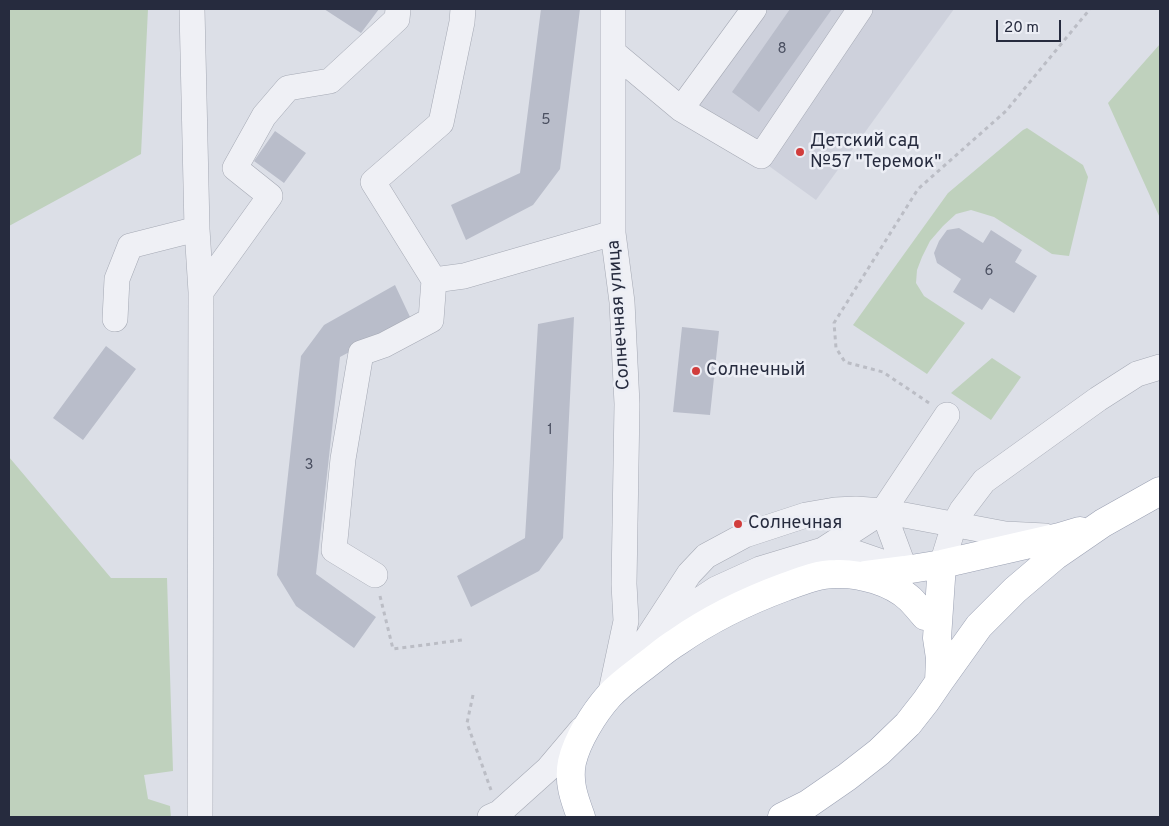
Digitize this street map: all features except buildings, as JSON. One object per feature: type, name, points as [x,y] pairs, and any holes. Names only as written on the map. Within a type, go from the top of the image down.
[{"type":"main road","points":[[782,817],[808,804],[847,777],[879,752],[908,724],[979,626],[1015,590],[1055,556],[1103,523],[1160,491]]},
{"type":"main road","points":[[858,576],[942,564],[1060,537],[1103,523]]},
{"type":"main road","points":[[931,627],[942,564]]},
{"type":"main road","points":[[905,570],[931,627],[940,658],[939,682]]},
{"type":"main road","points":[[564,817],[572,762],[576,749],[603,704],[631,676],[677,642],[720,616],[758,597],[809,578],[836,574],[858,576],[886,583],[909,598],[931,627]]},
{"type":"main road","points":[[648,637],[677,642]]},
{"type":"main road","points":[[570,781],[581,817]]},
{"type":"street","points":[[192,9],[200,292],[200,817]]},
{"type":"street","points":[[200,292],[270,196],[235,168],[264,116],[288,88],[330,81],[397,19],[398,9]]},
{"type":"street","points":[[375,575],[334,550],[343,459],[361,353],[384,345],[431,320],[434,280],[372,182],[441,123],[463,9]]},
{"type":"street","name":"Солнечная улица","points":[[603,704],[626,621],[624,584],[626,404],[622,302],[613,233],[613,9]]},
{"type":"street","points":[[681,109],[754,9]]},
{"type":"street","points":[[614,53],[681,109],[761,156],[860,9]]},
{"type":"street","points":[[115,319],[117,279],[130,246],[197,229]]},
{"type":"street","points":[[434,280],[464,276],[613,233]]},
{"type":"street","points":[[942,564],[954,524],[984,481],[1098,399],[1137,374],[1160,366]]},
{"type":"street","points":[[648,637],[716,589],[760,569],[823,550],[883,511],[947,415]]},
{"type":"street","points":[[498,810],[548,769],[603,704],[689,574],[706,556],[745,535],[806,515],[835,510],[856,509],[883,511],[1005,534],[1060,537]]},
{"type":"street","points":[[883,511],[905,570]]},
{"type":"street","points":[[823,550],[856,553],[905,570]]},
{"type":"street","points":[[626,621],[648,637]]},
{"type":"path","points":[[947,415],[883,372],[845,362],[836,348],[834,323],[918,189],[1006,111],[1090,9]]},
{"type":"path","points":[[375,575],[393,649],[462,640]]},
{"type":"path","points":[[473,695],[467,723],[498,810]]},
{"type":"shaded area","name":"Детский сад №57 \"Теремок\"","points":[[751,9],[954,9],[816,200],[683,104]]},
{"type":"green space","points":[[9,9],[148,9],[141,154],[9,226]]},
{"type":"green space","points":[[1160,44],[1160,218],[1108,103]]},
{"type":"green space","points":[[1027,128],[1083,165],[1088,177],[1069,256],[1052,254],[994,217],[971,210],[956,214],[930,241],[917,270],[916,283],[924,296],[965,323],[927,374],[853,325],[948,193]]},
{"type":"green space","points":[[992,358],[1021,377],[991,420],[951,393]]},
{"type":"green space","points":[[9,457],[111,578],[167,578],[173,771],[144,775],[148,799],[170,806],[171,817],[9,817]]},
{"type":"place","name":"Детский сад №57 \"Теремок\"","points":[[800,152]]},
{"type":"place","name":"Солнечный","points":[[696,371]]},
{"type":"place","name":"Солнечная","points":[[738,524]]}]
